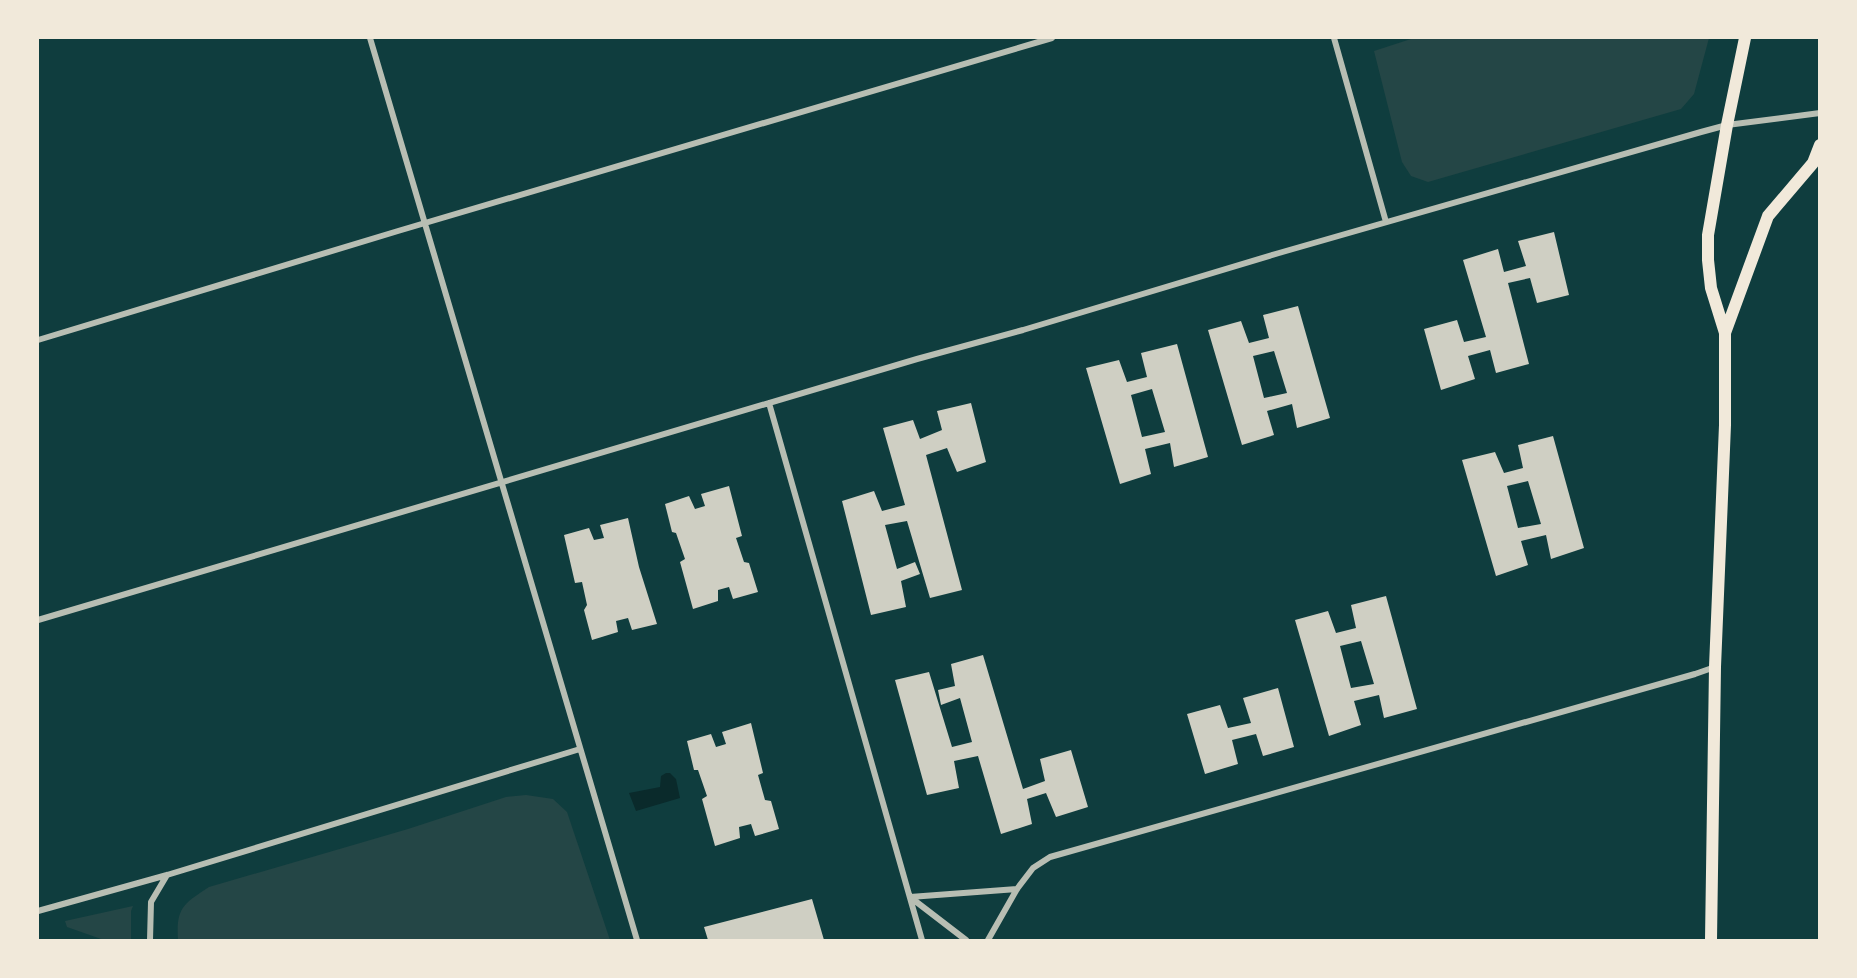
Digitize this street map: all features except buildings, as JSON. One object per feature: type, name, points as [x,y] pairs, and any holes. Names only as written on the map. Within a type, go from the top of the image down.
[{"type":"main road","points":[[1711,940],[1715,667],[1725,425],[1725,333],[1712,288],[1708,252],[1727,125],[1745,38]]},
{"type":"main road","points":[[1725,333],[1768,216],[1814,163],[1820,145]]},
{"type":"street","points":[[370,38],[636,940]]},
{"type":"street","points":[[38,340],[1052,38]]},
{"type":"street","points":[[1334,38],[1386,222]]},
{"type":"street","points":[[38,621],[1386,222],[1727,125],[1820,113]]},
{"type":"street","points":[[769,403],[922,940]]},
{"type":"street","points":[[988,940],[1017,889],[1033,868],[1050,857],[1715,667]]},
{"type":"street","points":[[38,911],[167,875],[580,749]]},
{"type":"street","points":[[150,940],[151,902],[167,875]]},
{"type":"street","points":[[910,897],[1017,889]]},
{"type":"street","points":[[910,897],[966,940]]},
{"type":"shaded area","points":[[1414,38],[1709,38],[1694,94],[1681,109],[1428,182],[1411,176],[1402,162],[1374,51]]},
{"type":"shaded area","points":[[670,773],[676,779],[680,798],[636,811],[629,793],[660,787],[661,776]]},
{"type":"shaded area","points":[[526,795],[553,799],[567,812],[610,940],[178,940],[178,921],[183,908],[209,887],[408,829],[506,797]]},
{"type":"shaded area","points":[[133,906],[131,940],[104,940],[67,927],[65,921]]}]
